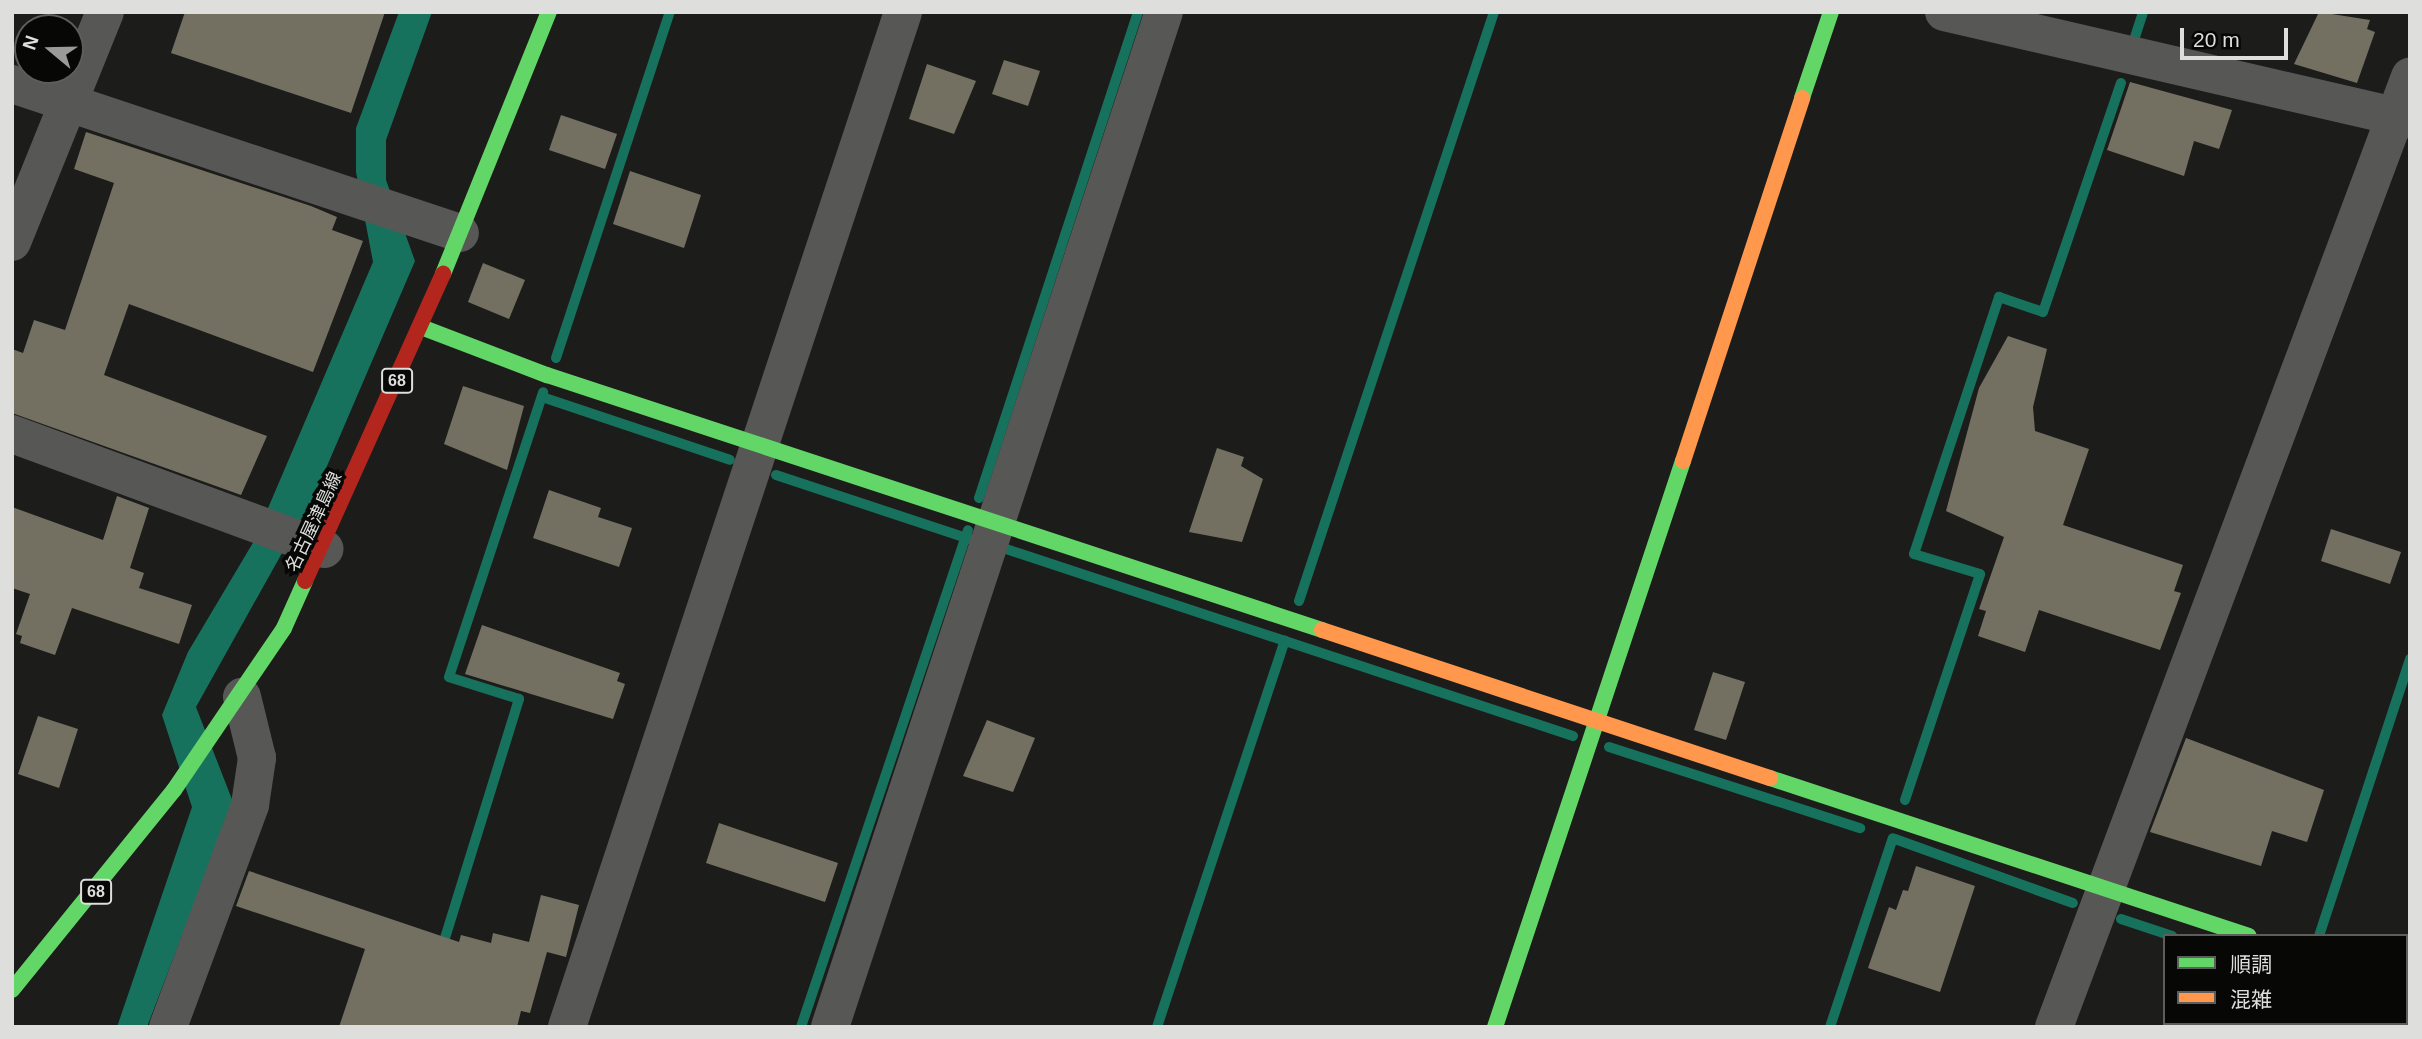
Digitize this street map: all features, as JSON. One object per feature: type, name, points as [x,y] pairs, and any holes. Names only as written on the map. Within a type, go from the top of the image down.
[{"type":"street","points":[[12,242],[105,12]]},
{"type":"street","name":"名古屋津島線","points":[[12,990],[174,790],[242,697],[310,544],[421,327],[549,12]]},
{"type":"street","points":[[567,1027],[903,12]]},
{"type":"street","points":[[830,1027],[1164,12]]},
{"type":"street","points":[[1495,1027],[1831,12]]},
{"type":"street","points":[[1944,12],[2403,117]]},
{"type":"street","points":[[2054,1027],[2403,117],[2410,77]]},
{"type":"street","points":[[12,84],[460,233]]},
{"type":"street","points":[[421,327],[760,445],[2243,934]]},
{"type":"street","points":[[12,434],[310,544]]},
{"type":"street","points":[[168,1027],[250,805],[257,758],[242,697]]},
{"type":"shaded area","points":[[399,12],[432,12],[386,140],[386,180],[415,261],[315,494],[196,707],[233,802],[147,1027],[117,1027],[192,807],[162,715],[188,652],[254,541],[373,262],[356,172],[356,128]]},
{"type":"building","points":[[185,12],[385,12],[351,113],[171,53]]},
{"type":"building","points":[[2319,12],[2370,20],[2367,29],[2375,32],[2357,83],[2294,64]]},
{"type":"building","points":[[1004,60],[1040,71],[1028,106],[992,94]]},
{"type":"building","points":[[927,64],[976,81],[954,134],[909,119]]},
{"type":"building","points":[[2130,82],[2232,110],[2219,149],[2194,141],[2184,176],[2107,150]]},
{"type":"building","points":[[561,115],[617,134],[605,169],[549,150]]},
{"type":"building","points":[[86,132],[311,206],[337,217],[332,230],[363,241],[313,372],[129,304],[104,375],[267,436],[241,495],[12,413],[12,349],[23,353],[34,320],[65,330],[114,183],[74,169]]},
{"type":"building","points":[[630,171],[701,195],[684,248],[613,224]]},
{"type":"building","points":[[483,263],[525,280],[509,319],[468,302]]},
{"type":"building","points":[[2008,336],[2047,349],[2033,407],[2035,431],[2089,449],[2063,525],[2183,565],[2174,591],[2181,593],[2160,650],[2039,610],[2025,652],[1978,636],[1986,611],[1979,609],[2004,537],[1946,511],[1979,388]]},
{"type":"building","points":[[463,386],[524,406],[507,470],[444,444]]},
{"type":"building","points":[[1217,448],[1244,457],[1241,466],[1263,479],[1242,542],[1189,532]]},
{"type":"building","points":[[549,490],[601,508],[598,517],[632,528],[619,567],[533,538]]},
{"type":"building","points":[[117,496],[149,508],[130,568],[144,573],[139,588],[192,605],[179,644],[72,608],[55,655],[20,643],[22,636],[16,634],[30,594],[12,588],[12,507],[103,540]]},
{"type":"building","points":[[2331,529],[2401,552],[2390,584],[2321,561]]},
{"type":"building","points":[[482,625],[620,673],[617,681],[625,684],[613,719],[465,674]]},
{"type":"building","points":[[1713,672],[1745,682],[1726,740],[1694,730]]},
{"type":"building","points":[[38,716],[78,729],[59,788],[18,774]]},
{"type":"building","points":[[987,720],[1035,738],[1013,792],[963,776]]},
{"type":"building","points":[[2186,738],[2324,790],[2307,842],[2272,831],[2261,866],[2150,832]]},
{"type":"building","points":[[719,823],[838,863],[825,902],[706,863]]},
{"type":"building","points":[[1916,866],[1975,886],[1940,992],[1868,968],[1889,907],[1896,910],[1903,890],[1908,891]]},
{"type":"building","points":[[249,871],[459,942],[461,935],[491,943],[493,933],[529,942],[541,895],[579,905],[566,957],[547,952],[530,1013],[521,1011],[517,1027],[339,1027],[365,949],[236,906]]},
{"type":"waterway","points":[[556,358],[670,12]]},
{"type":"waterway","points":[[979,498],[1138,12]]},
{"type":"waterway","points":[[1299,601],[1494,12]]},
{"type":"waterway","points":[[2135,37],[2143,12]]},
{"type":"waterway","points":[[1905,800],[1980,574],[1914,554],[1999,297],[2043,312],[2121,83]]},
{"type":"waterway","points":[[441,951],[519,699],[449,677],[543,392]]},
{"type":"waterway","points":[[542,397],[730,460]]},
{"type":"waterway","points":[[776,475],[969,539]]},
{"type":"waterway","points":[[801,1027],[968,530]]},
{"type":"waterway","points":[[1006,549],[1573,736]]},
{"type":"waterway","points":[[1157,1027],[1285,641]]},
{"type":"waterway","points":[[2320,934],[2410,659]]},
{"type":"waterway","points":[[1609,747],[1860,828]]},
{"type":"waterway","points":[[1830,1027],[1893,838]]},
{"type":"waterway","points":[[1895,839],[2073,903]]},
{"type":"waterway","points":[[2121,919],[2166,934]]},
{"type":"traffic: fast","points":[[443,274],[549,12]]},
{"type":"traffic: fast","points":[[1802,98],[1831,12]]},
{"type":"traffic: fast","points":[[421,327],[547,375],[1322,630]]},
{"type":"traffic: fast","points":[[1495,1027],[1683,461]]},
{"type":"traffic: fast","points":[[12,990],[174,790],[284,628],[305,581]]},
{"type":"traffic: fast","points":[[1770,778],[2243,934]]},
{"type":"traffic: slow","points":[[1683,461],[1802,98]]},
{"type":"traffic: slow","points":[[1322,630],[1770,778]]},
{"type":"traffic: jam","points":[[305,581],[443,274]]}]
